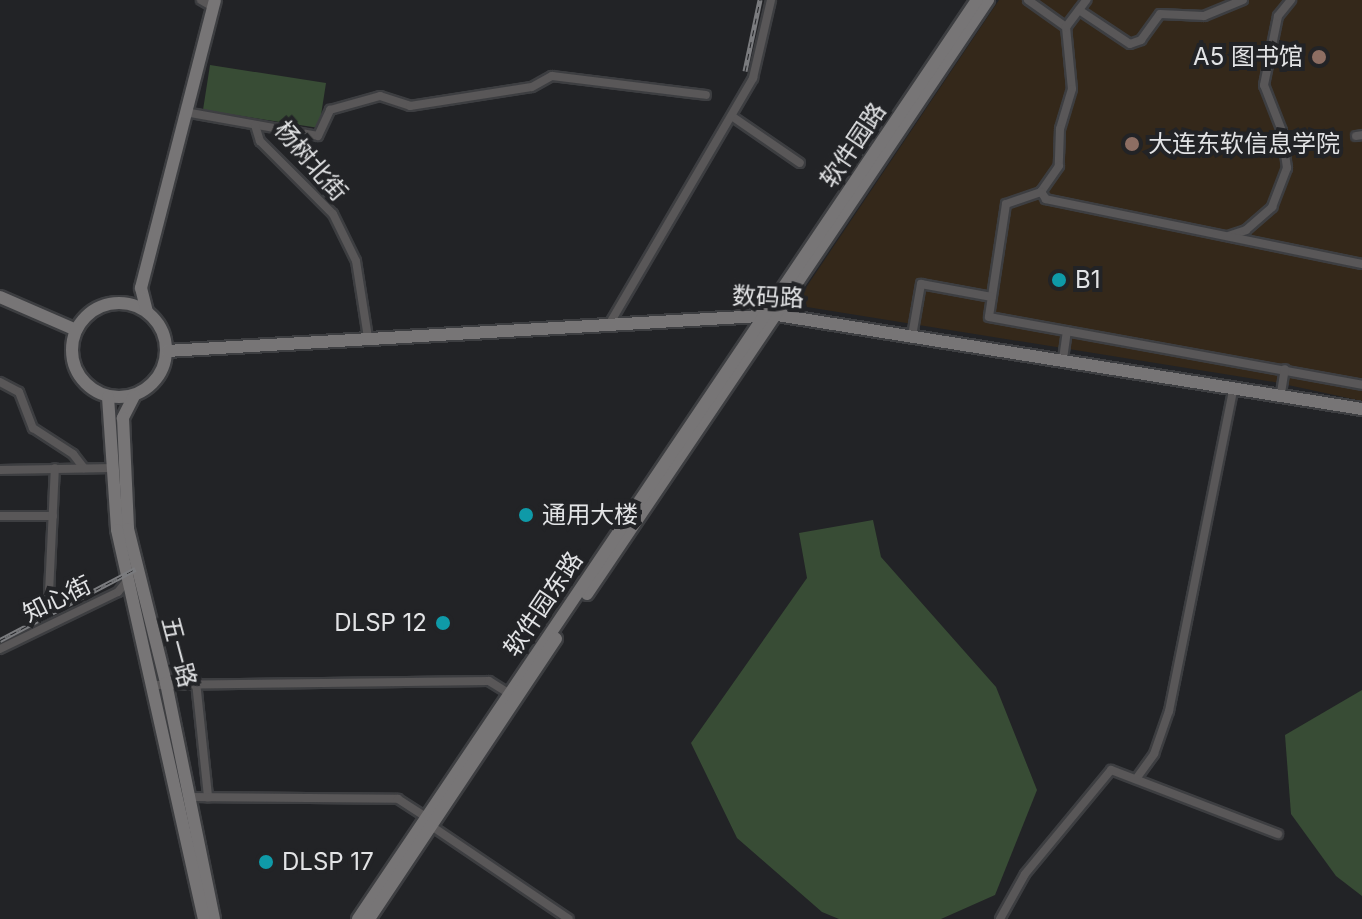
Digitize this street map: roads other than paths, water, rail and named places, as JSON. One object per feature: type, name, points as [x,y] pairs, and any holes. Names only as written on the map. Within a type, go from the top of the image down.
[{"type":"main road","name":"软件园路","points":[[771,315],[977,0]]},
{"type":"main road","name":"软件园路","points":[[771,315],[796,288],[988,0]]},
{"type":"main road","points":[[147,312],[141,288],[214,3]]},
{"type":"main road","points":[[123,303],[147,312],[161,327],[167,351],[157,379],[134,396],[108,397],[80,379],[73,364],[75,334],[93,310],[123,303],[141,288]]},
{"type":"main road","points":[[796,288],[798,306],[814,321]]},
{"type":"main road","points":[[0,297],[75,334]]},
{"type":"main road","points":[[0,306],[75,334]]},
{"type":"main road","name":"数码路","points":[[167,351],[771,315],[1281,393],[1362,409]]},
{"type":"main road","name":"软件园东路","points":[[369,919],[508,693],[750,337],[771,315]]},
{"type":"main road","name":"软件园东路","points":[[358,919],[771,315]]},
{"type":"main road","points":[[735,316],[750,337]]},
{"type":"main road","name":"五一路","points":[[134,396],[123,418],[128,529],[184,796],[214,919]]},
{"type":"main road","name":"五一路","points":[[108,397],[117,530],[127,581],[161,685]]},
{"type":"main road","name":"五一路","points":[[184,796],[204,919]]},
{"type":"street","points":[[201,0],[214,3]]},
{"type":"street","points":[[610,323],[753,78],[771,0]]},
{"type":"street","points":[[1028,0],[1066,27]]},
{"type":"street","points":[[1086,0],[1066,27],[1072,89],[1060,129],[1059,166],[1041,192],[1006,204],[989,317],[1362,385]]},
{"type":"street","points":[[1079,10],[1130,44],[1141,40],[1160,14],[1204,16],[1243,0]]},
{"type":"street","points":[[1227,236],[1246,230],[1272,207],[1287,168],[1282,131],[1264,85],[1278,16],[1291,0]]},
{"type":"street","points":[[255,125],[318,136],[330,110],[380,96],[410,106],[532,87],[552,76],[706,95]]},
{"type":"street","name":"杨树北街","points":[[185,112],[255,125],[260,141],[333,214],[356,261],[368,338]]},
{"type":"street","points":[[733,117],[800,163]]},
{"type":"street","points":[[1041,192],[1046,199],[1362,264]]},
{"type":"street","points":[[912,336],[921,284],[992,297]]},
{"type":"street","points":[[1063,359],[1067,331]]},
{"type":"street","points":[[1281,393],[1285,369]]},
{"type":"street","points":[[0,382],[19,392],[33,428],[73,454],[84,468]]},
{"type":"street","points":[[1136,779],[1154,754],[1175,688],[1234,386]]},
{"type":"street","points":[[49,593],[55,468]]},
{"type":"street","points":[[0,470],[115,468]]},
{"type":"street","points":[[0,516],[53,516]]},
{"type":"street","name":"知心街","points":[[0,649],[118,592],[127,581]]},
{"type":"street","points":[[161,685],[196,682],[489,681],[508,693]]},
{"type":"street","points":[[196,682],[208,797]]},
{"type":"street","points":[[1000,919],[1025,874],[1111,770],[1278,834]]},
{"type":"street","points":[[184,796],[398,799],[569,919]]},
{"type":"railway","points":[[745,71],[760,0]]},
{"type":"railway","points":[[0,640],[135,569]]},
{"type":"place","name":"A5 图书馆","points":[[1319,57]]},
{"type":"place","name":"大连东软信息学院","points":[[1132,144]]},
{"type":"place","name":"B1","points":[[1059,280]]},
{"type":"place","name":"通用大楼","points":[[526,515]]},
{"type":"place","name":"DLSP 12","points":[[443,623]]},
{"type":"place","name":"DLSP 17","points":[[266,862]]}]
